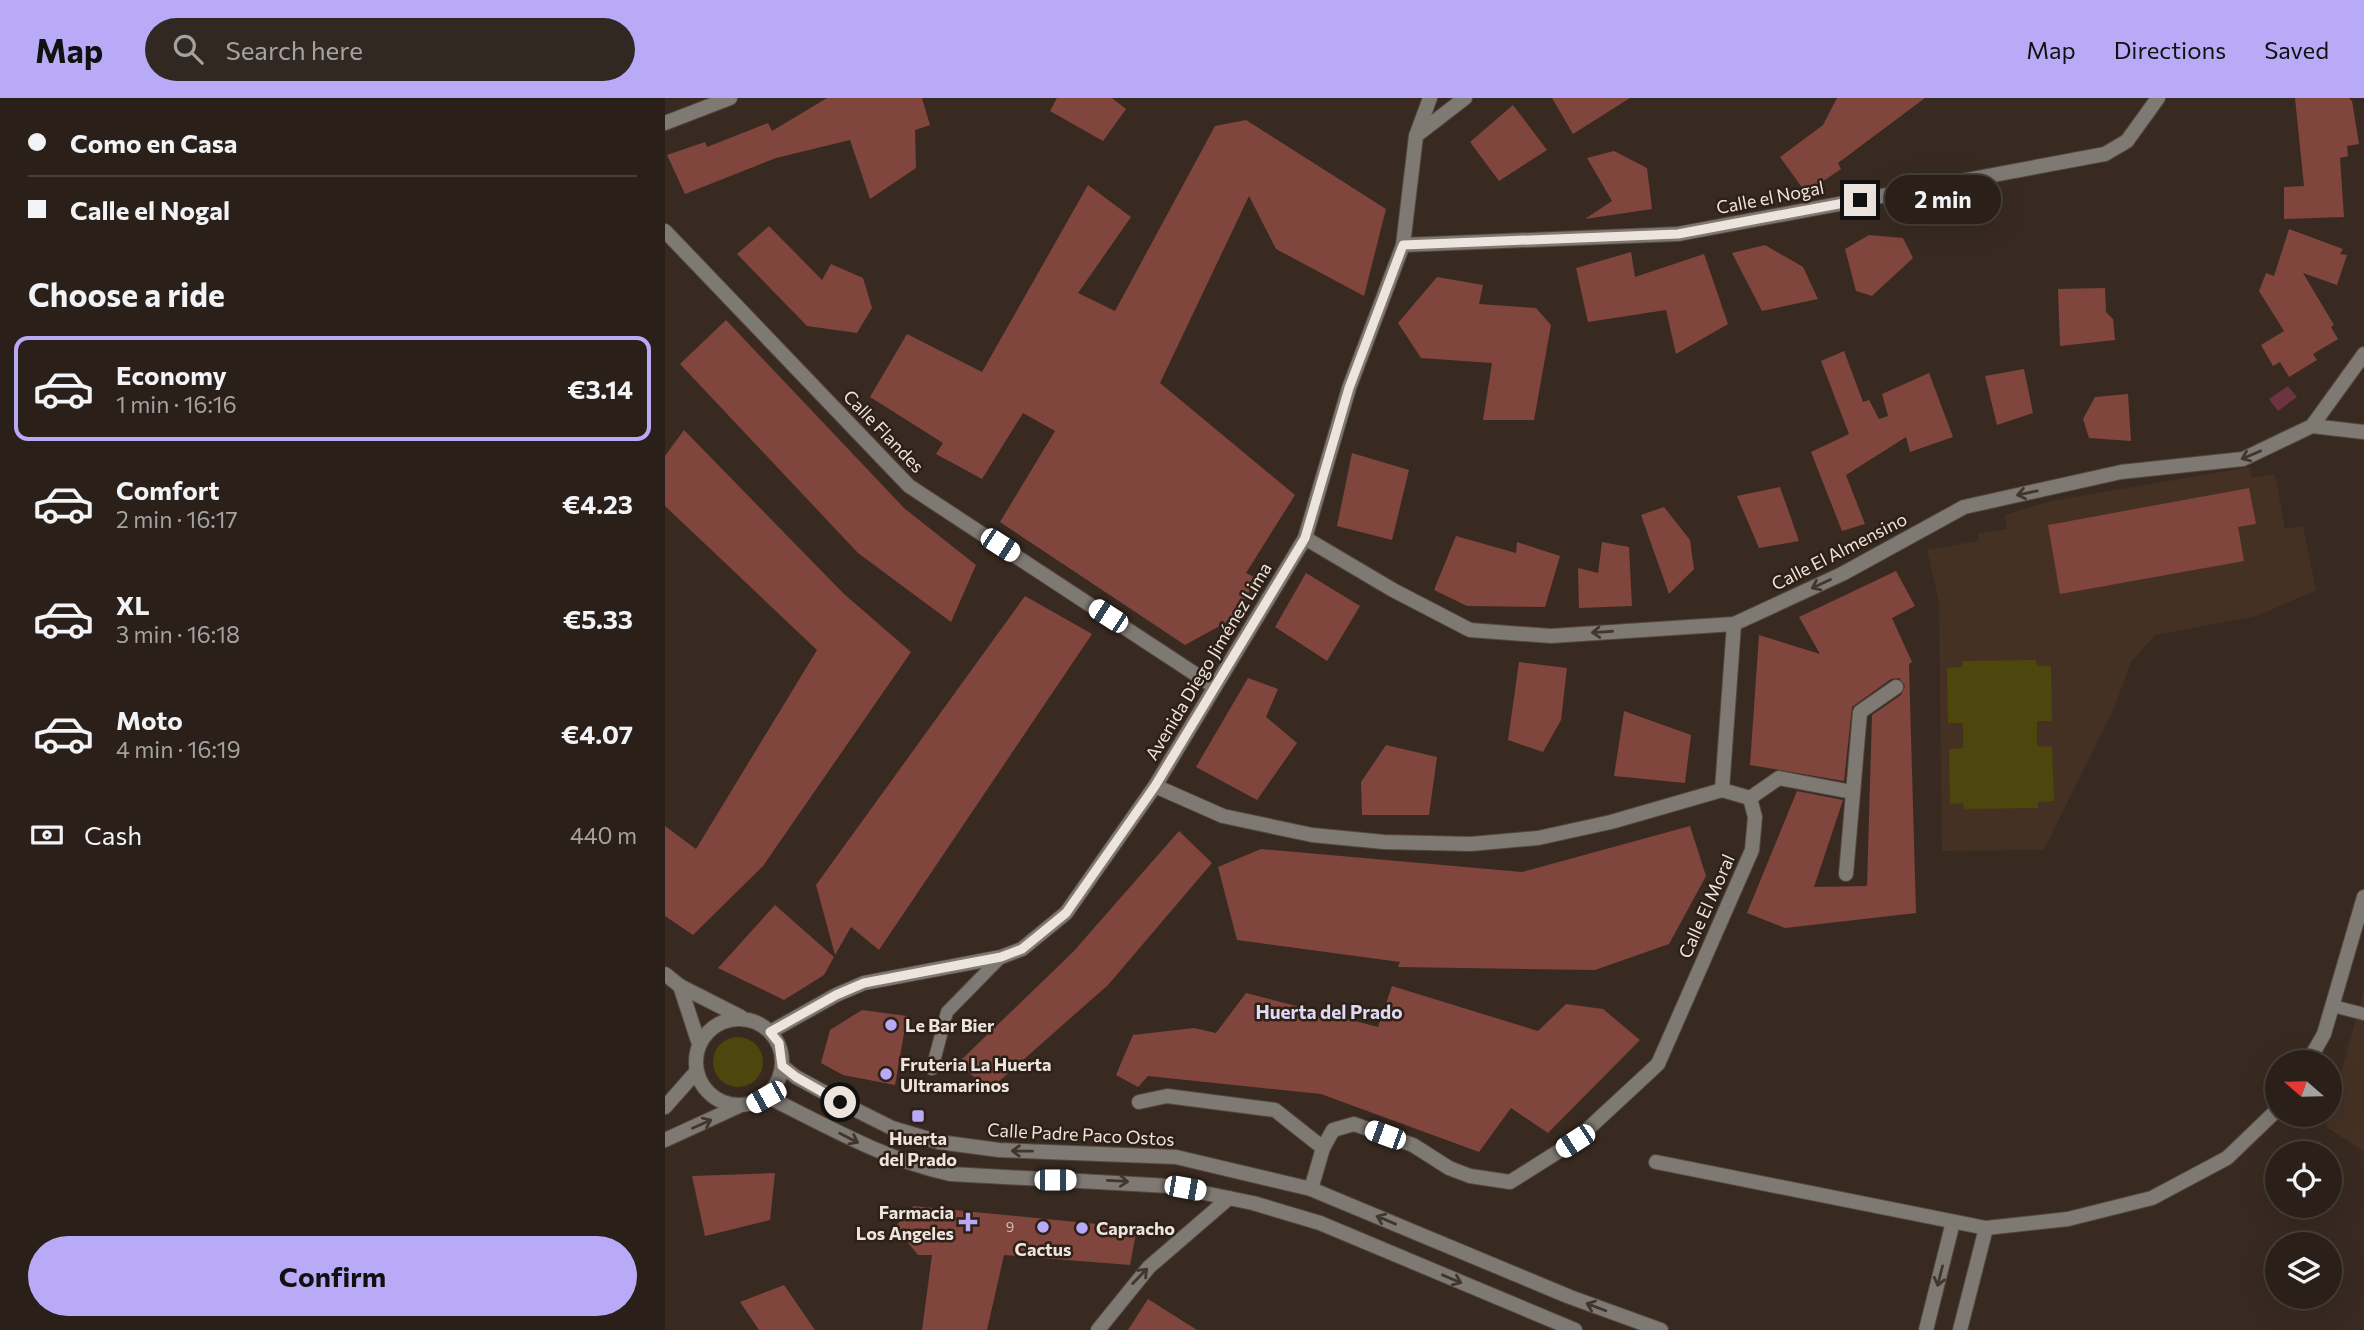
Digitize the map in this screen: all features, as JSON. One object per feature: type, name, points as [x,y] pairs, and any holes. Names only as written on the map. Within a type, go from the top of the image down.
[{"type":"street","points":[[665,123],[730,98]]},
{"type":"street","name":"Avenida Diego Jiménez Lima","points":[[770,1032],[836,995],[864,983],[1001,957],[1022,949],[1066,913],[1155,786],[1305,538],[1349,388],[1403,245],[1416,136],[1430,98]]},
{"type":"street","points":[[1416,136],[1465,98]]},
{"type":"street","name":"Calle el Nogal","points":[[1403,245],[1678,234],[2105,154],[2127,141],[2158,98]]},
{"type":"street","name":"Calle Flandes","points":[[665,231],[909,486],[1215,687]]},
{"type":"street","name":"Calle El Almensino","points":[[1305,538],[1393,590],[1470,629],[1551,636],[1734,624],[1842,574],[1964,507],[2122,472],[2242,459],[2312,426],[2364,354]]},
{"type":"street","points":[[2312,426],[2364,432]]},
{"type":"street","points":[[1722,790],[1734,624]]},
{"type":"street","points":[[1846,874],[1860,712],[1896,687]]},
{"type":"street","points":[[1155,786],[1223,816],[1312,835],[1384,842],[1471,844],[1538,838],[1611,822],[1722,790],[1750,798],[1779,778],[1852,792]]},
{"type":"street","name":"Calle El Moral","points":[[1323,1148],[1333,1130],[1354,1124],[1413,1145],[1449,1168],[1470,1175],[1510,1182],[1575,1141],[1658,1064],[1752,850],[1755,817],[1750,798]]},
{"type":"street","points":[[2315,1050],[2324,1034],[2333,1006],[2364,897]]},
{"type":"street","points":[[665,974],[680,986],[745,1019],[759,1023],[779,1043],[782,1066],[776,1085],[766,1097],[754,1104],[725,1104],[712,1097],[696,1073]]},
{"type":"street","points":[[680,986],[699,1045]]},
{"type":"street","points":[[665,1107],[696,1073],[699,1045],[706,1032],[718,1024],[745,1019]]},
{"type":"street","name":"Calle Padre Paco Ostos","points":[[782,1066],[796,1077],[892,1128],[939,1143],[999,1150],[1175,1157],[1311,1189],[1570,1297],[1661,1330]]},
{"type":"street","points":[[1139,1102],[1167,1096],[1275,1111],[1323,1148],[1311,1189]]},
{"type":"street","points":[[766,1097],[867,1147],[920,1168],[986,1178],[1132,1182],[1170,1186],[1229,1198],[1320,1223],[1575,1330]]},
{"type":"street","points":[[665,1140],[739,1106]]},
{"type":"street","points":[[1656,1162],[1986,1228],[2067,1219],[2153,1198],[2227,1158],[2265,1122]]},
{"type":"street","points":[[1098,1330],[1149,1266],[1229,1198]]},
{"type":"street","points":[[1926,1330],[1953,1222]]},
{"type":"street","points":[[1960,1330],[1986,1228]]},
{"type":"lane","points":[[932,1069],[947,1012],[1001,957]]},
{"type":"lane","points":[[2333,1006],[2364,1014]]},
{"type":"shaded area","points":[[2288,386],[2297,397],[2278,411],[2269,399]]},
{"type":"shaded area","points":[[2250,467],[2252,478],[2275,474],[2285,529],[2303,526],[2316,590],[2257,616],[2155,635],[2131,662],[2114,708],[2044,850],[1942,851],[1939,602],[1927,550],[1978,541],[1978,533],[2007,529],[2005,515],[2051,501]]},
{"type":"shaded area","points":[[2036,660],[2037,666],[2051,666],[2052,721],[2037,721],[2037,746],[2052,747],[2054,801],[2038,802],[2038,808],[1964,809],[1963,803],[1950,804],[1949,749],[1963,748],[1963,723],[1948,723],[1947,668],[1962,667],[1962,661]]},
{"type":"shaded area","points":[[2364,991],[2364,1151],[2326,1127],[2342,1127],[2342,1070]]},
{"type":"shaded area","points":[[738,1037],[756,1044],[763,1062],[756,1080],[738,1087],[720,1080],[713,1062],[720,1044]]},
{"type":"building","points":[[827,98],[922,98],[930,125],[915,130],[916,168],[870,199],[850,140],[776,158],[685,194],[667,155],[705,142],[707,147],[768,123],[772,131]]},
{"type":"building","points":[[1057,98],[1112,98],[1126,109],[1103,141],[1050,111]]},
{"type":"building","points":[[1552,98],[1630,98],[1573,134]]},
{"type":"building","points":[[1837,98],[1925,98],[1838,163],[1841,169],[1806,193],[1780,157],[1823,125]]},
{"type":"building","points":[[2295,98],[2349,98],[2352,101],[2359,144],[2347,146],[2348,156],[2340,158],[2344,217],[2284,219],[2284,187],[2304,186]]},
{"type":"building","points":[[1513,105],[1547,150],[1499,181],[1470,142]]},
{"type":"building","points":[[1246,120],[1386,209],[1364,296],[1276,249],[1249,196],[1160,383],[1295,495],[1246,573],[1256,578],[1236,617],[1185,645],[1000,522],[1055,431],[1023,413],[982,479],[936,454],[943,443],[870,397],[907,334],[982,372],[1088,185],[1131,217],[1078,293],[1115,311],[1215,126]]},
{"type":"building","points":[[1614,151],[1647,168],[1652,209],[1585,219],[1612,201],[1587,158]]},
{"type":"building","points":[[769,226],[822,280],[831,264],[863,278],[872,308],[857,333],[807,326],[737,254]]},
{"type":"building","points":[[2289,229],[2343,249],[2340,254],[2347,255],[2337,285],[2303,273],[2334,325],[2331,327],[2338,339],[2313,354],[2317,360],[2289,377],[2280,362],[2273,366],[2261,345],[2284,331],[2259,291],[2266,273],[2274,276]]},
{"type":"building","points":[[1869,235],[1903,238],[1913,258],[1872,296],[1856,291],[1845,249]]},
{"type":"building","points":[[1765,245],[1803,267],[1818,299],[1762,311],[1732,253]]},
{"type":"building","points":[[1631,252],[1635,277],[1704,254],[1728,324],[1676,354],[1666,310],[1588,322],[1576,268]]},
{"type":"building","points":[[1437,277],[1483,285],[1479,304],[1536,308],[1551,325],[1534,420],[1483,420],[1492,363],[1421,358],[1398,323]]},
{"type":"building","points":[[2105,288],[2106,312],[2113,319],[2115,340],[2060,346],[2058,289]]},
{"type":"building","points":[[726,320],[904,508],[976,565],[951,622],[858,553],[680,364]]},
{"type":"building","points":[[1844,351],[1863,402],[1869,400],[1879,419],[1888,416],[1882,394],[1929,373],[1953,437],[1910,452],[1906,437],[1846,475],[1865,524],[1842,531],[1811,452],[1849,434],[1821,361]]},
{"type":"building","points":[[2024,369],[2033,413],[1997,425],[1985,376]]},
{"type":"building","points":[[2128,394],[2131,441],[2089,438],[2083,419],[2095,397]]},
{"type":"building","points":[[684,430],[844,594],[911,652],[763,866],[693,935],[665,916],[665,826],[696,849],[817,650],[665,506],[665,456]]},
{"type":"building","points":[[1352,453],[1409,470],[1392,540],[1337,526]]},
{"type":"building","points":[[1780,487],[1799,541],[1759,548],[1737,496]]},
{"type":"building","points":[[2249,488],[2256,524],[2238,527],[2244,561],[2060,594],[2048,525]]},
{"type":"building","points":[[1664,507],[1690,540],[1694,569],[1669,594],[1641,515]]},
{"type":"building","points":[[1456,536],[1516,553],[1517,542],[1560,556],[1545,607],[1467,606],[1434,590]]},
{"type":"building","points":[[1602,542],[1629,547],[1632,606],[1579,608],[1578,568],[1598,573]]},
{"type":"building","points":[[1896,571],[1915,606],[1892,618],[1912,662],[1909,664],[1916,913],[1785,928],[1747,913],[1797,791],[1843,800],[1814,887],[1867,886],[1872,715],[1901,695],[1905,686],[1899,678],[1891,679],[1852,707],[1844,781],[1750,765],[1759,635],[1820,654],[1799,617]]},
{"type":"building","points":[[1306,573],[1360,606],[1327,661],[1275,627]]},
{"type":"building","points":[[1025,596],[1092,634],[879,950],[851,927],[835,955],[816,885]]},
{"type":"building","points":[[1519,662],[1567,668],[1561,720],[1543,752],[1508,740]]},
{"type":"building","points":[[1248,678],[1278,689],[1266,717],[1297,743],[1257,800],[1196,767]]},
{"type":"building","points":[[1624,711],[1691,735],[1685,783],[1614,776]]},
{"type":"building","points":[[1386,745],[1437,757],[1429,815],[1362,815],[1361,782]]},
{"type":"building","points":[[1690,826],[1706,876],[1669,944],[1595,970],[1398,967],[1400,962],[1237,940],[1218,867],[1261,849],[1522,872]]},
{"type":"building","points":[[1179,831],[1212,863],[1108,985],[989,1090],[958,1063],[1073,952]]},
{"type":"building","points":[[775,905],[834,957],[824,975],[784,1000],[718,968]]},
{"type":"building","points":[[1392,986],[1538,1031],[1566,1004],[1603,1009],[1640,1040],[1548,1133],[1511,1108],[1479,1152],[1321,1094],[1148,1076],[1138,1087],[1116,1075],[1133,1035],[1194,1028],[1216,1033],[1246,993],[1378,1027]]},
{"type":"building","points":[[862,1010],[907,1016],[895,1085],[843,1075],[821,1063],[830,1030]]},
{"type":"building","points":[[775,1173],[770,1220],[705,1236],[692,1176]]},
{"type":"building","points":[[913,1206],[1137,1228],[1130,1265],[1004,1255],[987,1330],[922,1330],[932,1255],[918,1255],[895,1227]]},
{"type":"building","points":[[784,1285],[815,1330],[759,1330],[740,1302]]},
{"type":"building","points":[[1148,1299],[1197,1330],[1128,1330]]},
{"type":"place","name":"Le Bar Bier","points":[[891,1025]]},
{"type":"place","name":"Fruteria La Huerta Ultramarinos","points":[[886,1074]]},
{"type":"place","name":"Huerta del Prado","points":[[918,1116]]},
{"type":"place","name":"Farmacia Los Angeles","points":[[968,1222]]},
{"type":"place","name":"Cactus","points":[[1043,1227]]},
{"type":"place","name":"Capracho","points":[[1082,1228]]},
{"type":"district","name":"Huerta del Prado","points":[[1329,1011]]},
{"type":"route","points":[[840,1102],[782,1066],[779,1043],[770,1032],[836,995],[864,983],[1001,957],[1022,949],[1043,935],[1066,913],[1155,786],[1305,538],[1349,388],[1403,245],[1678,234],[1860,200]]}]
